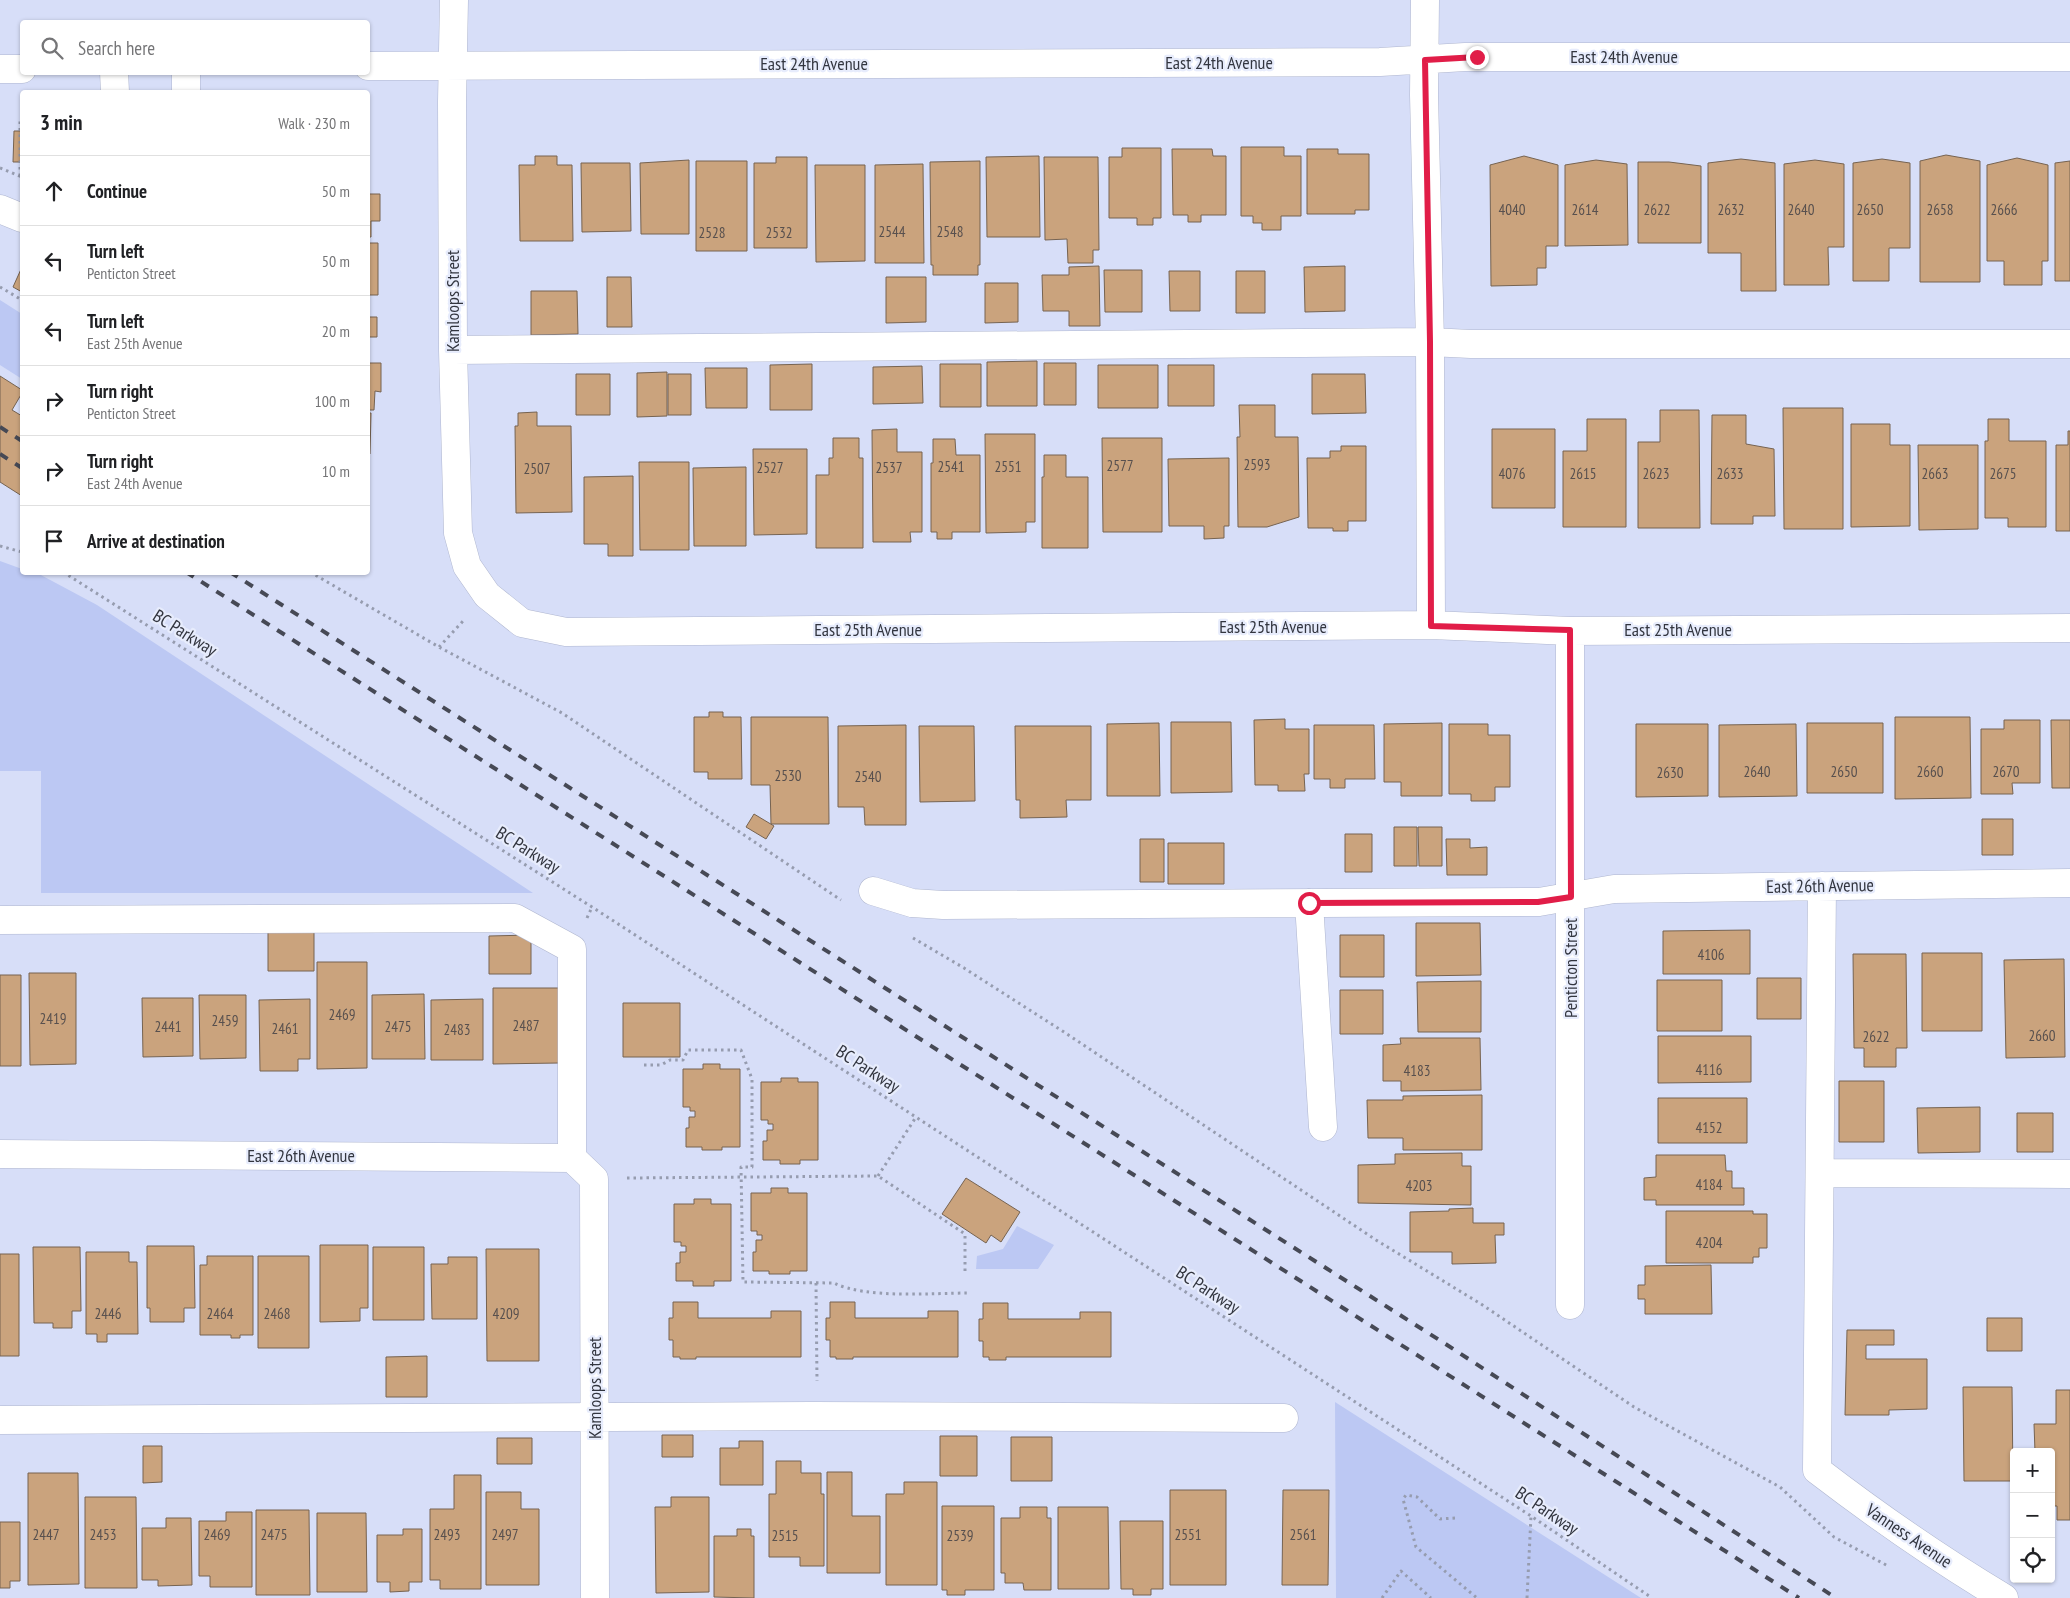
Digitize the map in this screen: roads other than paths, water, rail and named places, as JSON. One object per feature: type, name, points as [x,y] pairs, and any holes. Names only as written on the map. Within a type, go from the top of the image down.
[{"type":"street","name":"Kamloops Street","points":[[454,0],[454,350],[458,533],[467,566],[487,595]]},
{"type":"street","points":[[1425,0],[1430,342],[1431,626]]},
{"type":"street","name":"East 24th Avenue","points":[[370,66],[1380,62],[1465,57],[2070,58]]},
{"type":"street","points":[[0,69],[20,69]]},
{"type":"street","points":[[114,75],[115,90]]},
{"type":"street","points":[[186,75],[186,90]]},
{"type":"street","points":[[0,209],[20,217]]},
{"type":"street","points":[[454,350],[1430,342],[1471,344],[2070,344]]},
{"type":"street","name":"East 25th Avenue","points":[[487,595],[522,623],[566,632],[1431,626],[1570,630],[2070,628]]},
{"type":"street","name":"Penticton Street","points":[[1570,630],[1570,1306]]},
{"type":"street","name":"East 26th Avenue","points":[[873,891],[912,903],[943,905],[1538,902],[1614,889],[2070,883]]},
{"type":"street","points":[[1822,886],[1821,1173],[2070,1174]]},
{"type":"street","points":[[1309,903],[1323,1127]]},
{"type":"street","points":[[0,920],[515,918],[572,949],[572,1158]]},
{"type":"street","name":"East 26th Avenue","points":[[0,1154],[572,1158]]},
{"type":"street","name":"Kamloops Street","points":[[572,1158],[594,1179],[595,1598]]},
{"type":"street","name":"Vanness Avenue","points":[[1821,1173],[1817,1470],[1858,1502],[1970,1578],[2004,1598]]},
{"type":"street","points":[[0,1420],[812,1416],[1284,1418]]},
{"type":"railway","points":[[0,427],[20,440]]},
{"type":"railway","points":[[0,454],[20,467]]},
{"type":"railway","points":[[191,575],[1799,1598]]},
{"type":"railway","points":[[235,575],[1444,1343],[1836,1598]]}]
